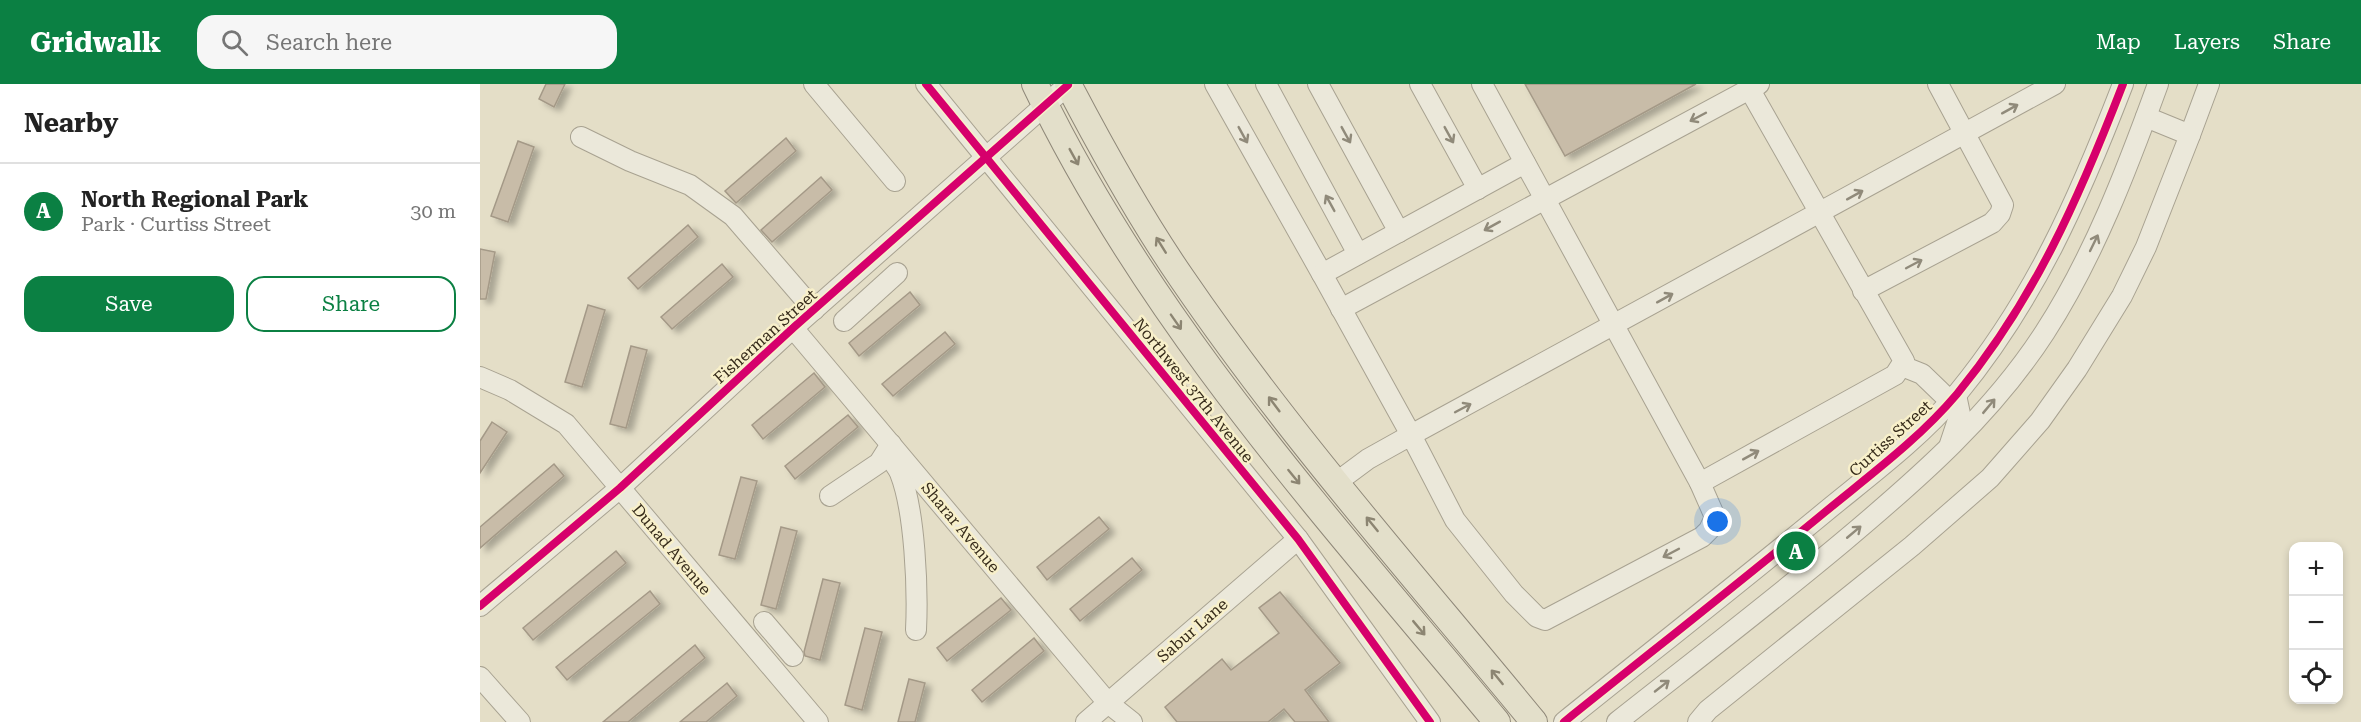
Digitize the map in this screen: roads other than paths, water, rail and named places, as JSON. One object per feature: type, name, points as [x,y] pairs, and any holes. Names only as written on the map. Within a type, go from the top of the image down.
[{"type":"main road","points":[[1068,84],[1126,189],[1182,279],[1290,425],[1534,722]]},
{"type":"main road","points":[[1041,95],[1104,210],[1157,295],[1204,362],[1258,433],[1497,722]]},
{"type":"street","points":[[814,84],[895,181]]},
{"type":"street","name":"Northwest 37th Avenue","points":[[927,84],[1298,539],[1430,722]]},
{"type":"street","name":"Fisherman Street","points":[[480,606],[620,488],[793,328],[988,158],[1041,95],[1068,84]]},
{"type":"street","points":[[1215,84],[1412,435],[1455,520],[1514,594],[1545,620],[1702,537],[1709,530],[1715,517],[1700,483],[1482,84]]},
{"type":"street","points":[[1266,84],[1358,254]]},
{"type":"street","points":[[1318,84],[1399,232]]},
{"type":"street","points":[[1420,84],[1478,189]]},
{"type":"street","points":[[1863,291],[1992,223],[2000,214],[2003,205],[1938,84]]},
{"type":"street","points":[[1337,482],[1368,459],[2055,84]]},
{"type":"street","name":"Curtiss Street","points":[[1564,722],[1907,444],[1953,398],[1987,356],[2039,275],[2070,216],[2123,84]]},
{"type":"street","points":[[1617,722],[1809,570],[1905,489],[1975,423],[2011,379],[2045,332],[2067,296],[2100,230],[2158,84]]},
{"type":"street","points":[[1698,722],[1708,710],[1912,546],[1990,478],[2040,421],[2077,369],[2122,296],[2146,247],[2209,84]]},
{"type":"street","points":[[1341,309],[1755,87],[1820,214],[1904,361],[1894,375],[1700,483]]},
{"type":"street","points":[[2146,117],[2190,135]]},
{"type":"street","points":[[581,137],[630,161],[690,185],[733,216],[814,310]]},
{"type":"street","points":[[1322,274],[1525,164]]},
{"type":"street","points":[[844,321],[897,273]]},
{"type":"street","points":[[851,277],[869,298]]},
{"type":"street","name":"Sharar Avenue","points":[[793,328],[889,448],[1108,702],[1132,722]]},
{"type":"street","points":[[1902,366],[1922,374],[1953,398],[1960,414],[1948,449]]},
{"type":"street","name":"Dunad Avenue","points":[[480,377],[510,390],[566,424],[818,722]]},
{"type":"street","points":[[830,496],[879,463],[889,448]]},
{"type":"street","points":[[889,448],[906,496],[914,552],[916,630]]},
{"type":"street","name":"Sabur Lane","points":[[1086,722],[1298,539]]},
{"type":"street","points":[[764,622],[793,656]]},
{"type":"street","points":[[760,654],[778,638]]},
{"type":"street","points":[[480,677],[520,722]]},
{"type":"place","name":"North Regional Park","points":[[1796,551]]}]
